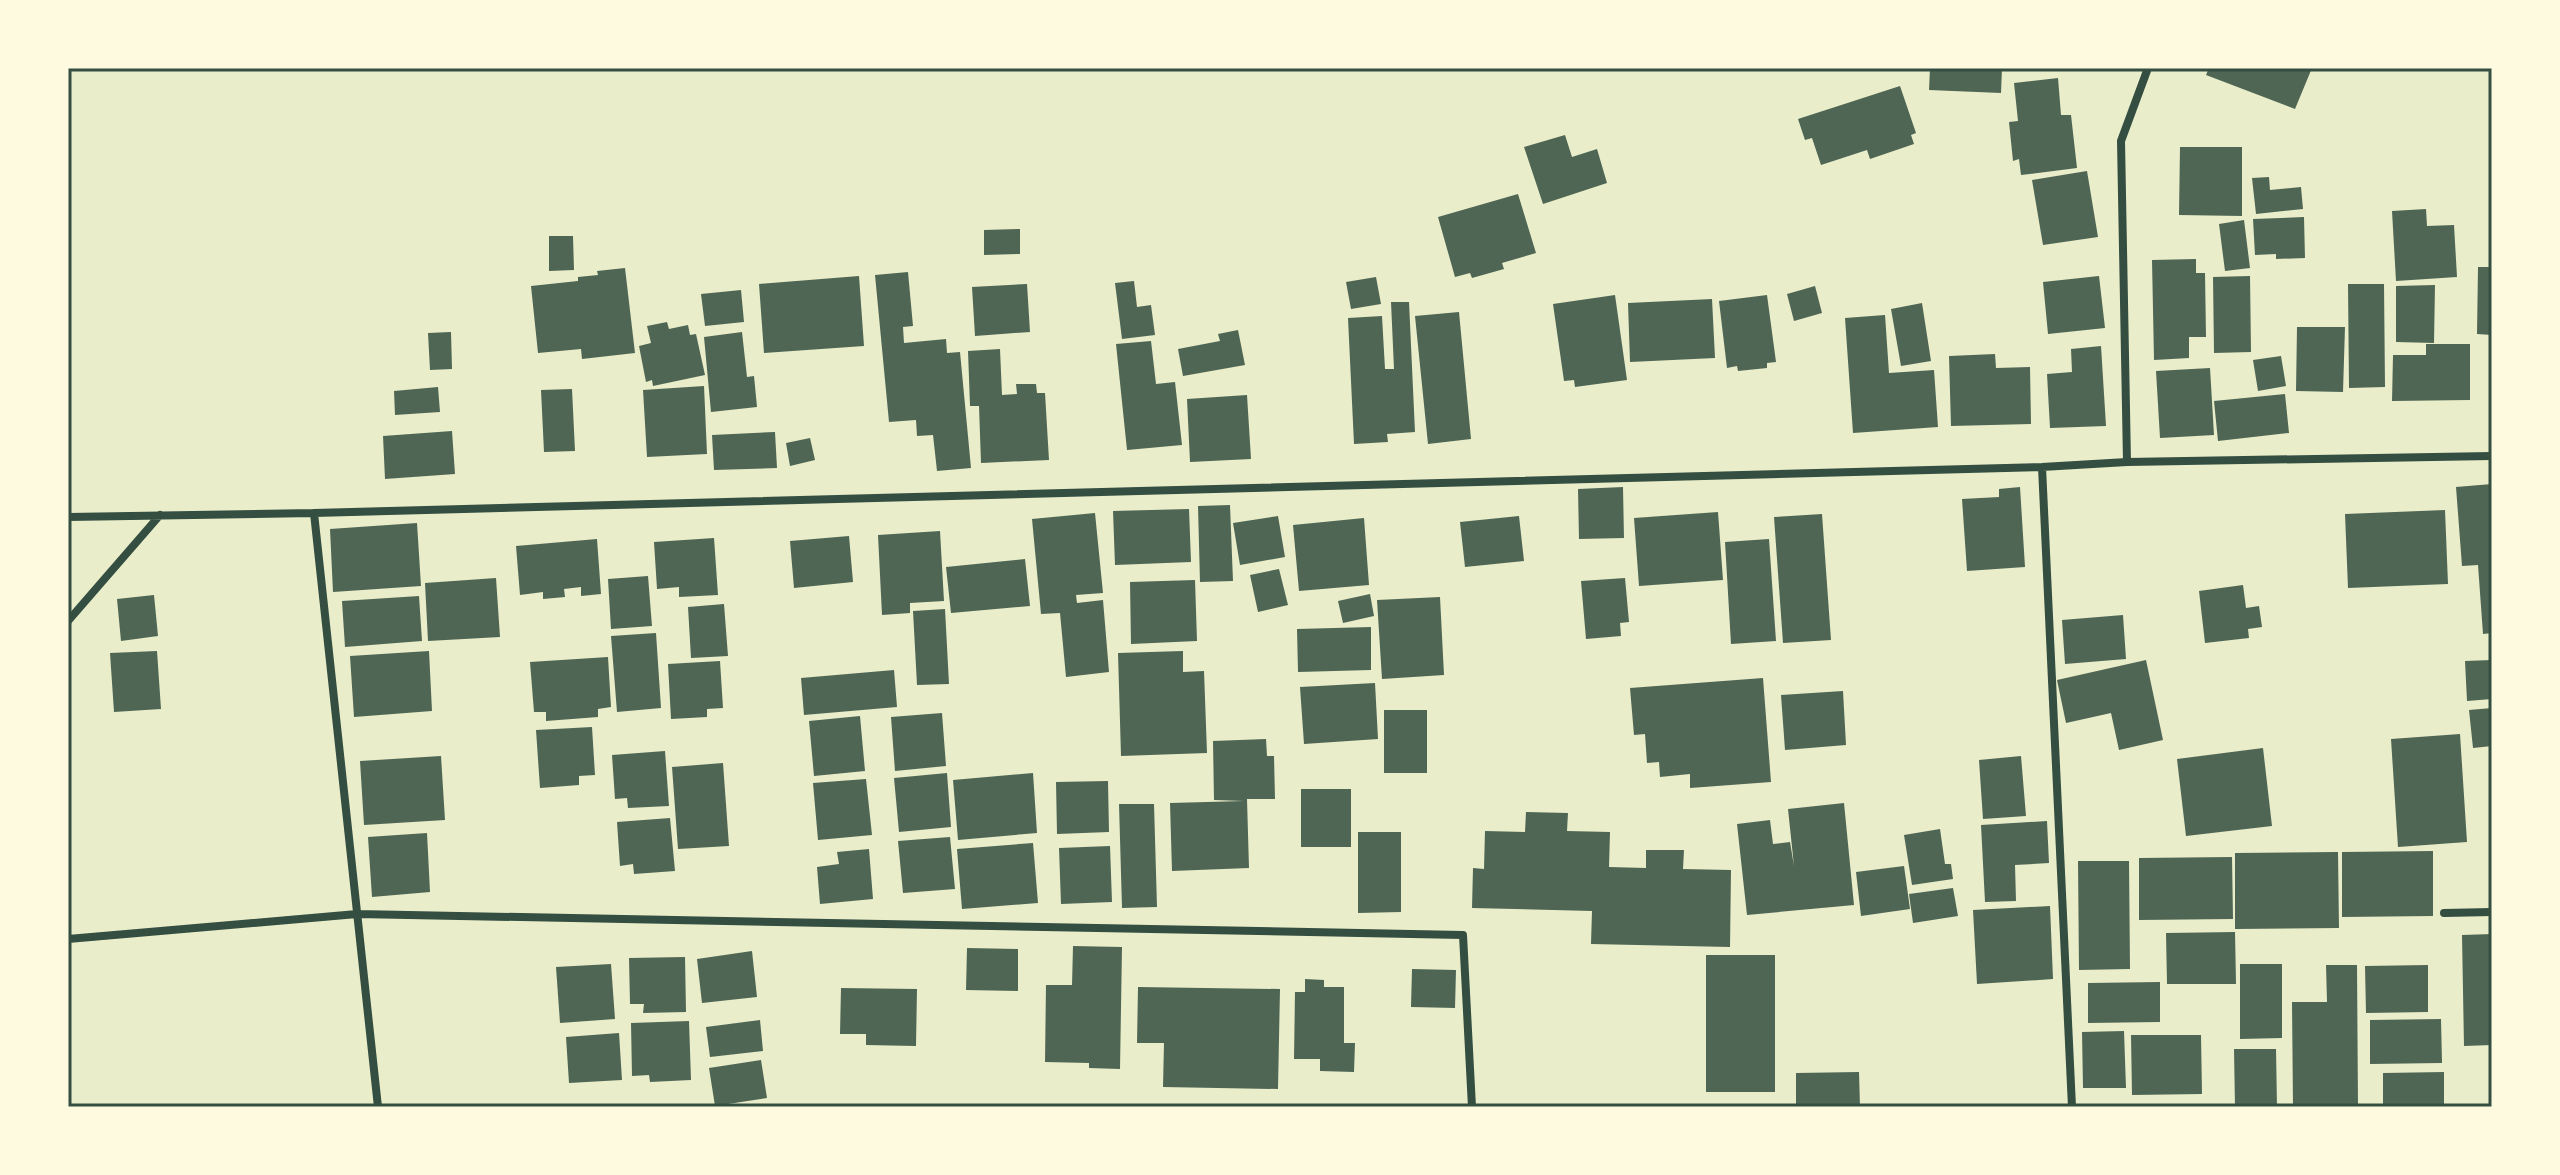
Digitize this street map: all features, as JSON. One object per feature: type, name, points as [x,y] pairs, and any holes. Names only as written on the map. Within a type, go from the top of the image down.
[{"type":"street","points":[[2127,462],[2121,141],[2148,68]]},
{"type":"street","points":[[68,517],[2042,467],[2127,462],[2492,456]]},
{"type":"street","points":[[2042,467],[2072,1107]]},
{"type":"street","points":[[314,513],[378,1107]]},
{"type":"street","points":[[68,621],[160,515]]},
{"type":"street","points":[[2444,913],[2492,912]]},
{"type":"street","points":[[68,939],[357,914],[1463,935],[1472,1107]]},
{"type":"building","points":[[1930,68],[2002,68],[2001,93],[1929,90]]},
{"type":"building","points":[[2209,68],[2312,68],[2295,109],[2206,75]]},
{"type":"building","points":[[2058,78],[2061,115],[2071,115],[2077,168],[2021,175],[2019,159],[2013,161],[2009,122],[2018,121],[2014,83]]},
{"type":"building","points":[[1900,86],[1916,133],[1911,135],[1914,144],[1870,159],[1867,150],[1821,165],[1812,138],[1805,140],[1798,119]]},
{"type":"building","points":[[1565,135],[1572,157],[1597,149],[1607,183],[1543,204],[1524,147]]},
{"type":"building","points":[[2180,147],[2242,147],[2242,216],[2179,215]]},
{"type":"building","points":[[2087,171],[2098,237],[2043,245],[2032,180]]},
{"type":"building","points":[[2269,177],[2270,190],[2301,187],[2303,209],[2256,214],[2252,178]]},
{"type":"building","points":[[1518,194],[1536,253],[1502,263],[1504,269],[1472,278],[1470,273],[1455,277],[1438,217]]},
{"type":"building","points":[[2426,209],[2427,226],[2454,225],[2457,277],[2396,281],[2392,211]]},
{"type":"building","points":[[2304,217],[2305,258],[2276,259],[2276,254],[2255,255],[2253,219]]},
{"type":"building","points":[[2244,220],[2250,268],[2225,271],[2219,224]]},
{"type":"building","points":[[1020,229],[1020,254],[984,255],[984,230]]},
{"type":"building","points":[[549,236],[573,236],[574,270],[549,271]]},
{"type":"building","points":[[2196,259],[2196,273],[2205,273],[2206,337],[2189,337],[2189,358],[2154,360],[2152,260]]},
{"type":"building","points":[[2478,267],[2492,267],[2492,335],[2477,334]]},
{"type":"building","points":[[625,268],[635,353],[582,359],[581,349],[538,353],[531,286],[578,281],[578,277],[598,275],[597,271]]},
{"type":"building","points":[[908,272],[913,326],[903,327],[904,343],[946,339],[947,353],[960,352],[971,468],[937,471],[933,435],[917,436],[916,420],[889,422],[875,275]]},
{"type":"building","points":[[859,276],[864,346],[764,353],[759,284]]},
{"type":"building","points":[[2099,276],[2105,328],[2048,334],[2043,282]]},
{"type":"building","points":[[2250,276],[2251,352],[2214,353],[2213,277]]},
{"type":"building","points":[[1376,277],[1381,304],[1351,309],[1346,282]]},
{"type":"building","points":[[1134,281],[1137,307],[1151,305],[1155,335],[1122,339],[1115,283]]},
{"type":"building","points":[[1027,284],[1030,332],[975,336],[972,287]]},
{"type":"building","points":[[2348,284],[2384,284],[2385,387],[2349,388]]},
{"type":"building","points":[[2435,285],[2434,343],[2396,342],[2396,286]]},
{"type":"building","points":[[1815,286],[1822,313],[1794,321],[1787,294]]},
{"type":"building","points":[[741,290],[744,322],[705,326],[701,294]]},
{"type":"building","points":[[1615,295],[1627,380],[1575,387],[1574,380],[1564,381],[1553,304]]},
{"type":"building","points":[[1767,295],[1776,362],[1767,363],[1767,368],[1738,371],[1737,366],[1727,368],[1719,301]]},
{"type":"building","points":[[1712,299],[1715,358],[1630,362],[1628,303]]},
{"type":"building","points":[[1391,302],[1409,302],[1415,432],[1387,434],[1388,442],[1354,444],[1348,318],[1382,316],[1385,369],[1394,369]]},
{"type":"building","points":[[1922,303],[1931,361],[1901,366],[1891,309]]},
{"type":"building","points":[[1459,312],[1471,439],[1428,444],[1415,316]]},
{"type":"building","points":[[1885,315],[1889,373],[1934,370],[1938,427],[1853,433],[1845,318]]},
{"type":"building","points":[[667,322],[669,329],[688,325],[690,335],[696,334],[705,375],[653,386],[652,380],[646,382],[639,346],[651,343],[647,326]]},
{"type":"building","points":[[2297,327],[2345,327],[2343,392],[2296,391]]},
{"type":"building","points":[[1238,330],[1245,365],[1183,376],[1178,349],[1220,341],[1218,334]]},
{"type":"building","points":[[451,332],[452,369],[430,370],[428,333]]},
{"type":"building","points":[[742,332],[747,377],[754,376],[757,407],[711,412],[704,337]]},
{"type":"building","points":[[1151,341],[1156,384],[1175,382],[1182,445],[1127,450],[1116,344]]},
{"type":"building","points":[[2426,344],[2470,344],[2470,400],[2392,401],[2393,355],[2426,355]]},
{"type":"building","points":[[2101,346],[2106,426],[2050,428],[2047,374],[2072,372],[2071,349]]},
{"type":"building","points":[[1000,349],[1002,395],[1017,394],[1016,384],[1036,384],[1037,393],[1045,393],[1049,460],[981,463],[979,406],[970,406],[968,351]]},
{"type":"building","points":[[1995,354],[1996,368],[2030,367],[2031,424],[1951,426],[1949,356]]},
{"type":"building","points":[[2281,356],[2286,386],[2258,391],[2253,360]]},
{"type":"building","points":[[2210,368],[2214,435],[2160,438],[2156,371]]},
{"type":"building","points":[[704,386],[707,454],[647,457],[643,390]]},
{"type":"building","points":[[438,387],[440,412],[395,415],[394,391]]},
{"type":"building","points":[[572,389],[575,451],[544,452],[541,390]]},
{"type":"building","points":[[2285,394],[2289,433],[2218,441],[2214,401]]},
{"type":"building","points":[[1247,395],[1251,459],[1190,462],[1187,399]]},
{"type":"building","points":[[452,431],[455,474],[385,479],[383,436]]},
{"type":"building","points":[[775,432],[777,468],[714,470],[712,435]]},
{"type":"building","points":[[810,438],[815,460],[790,466],[786,443]]},
{"type":"building","points":[[2492,484],[2492,633],[2483,634],[2478,565],[2462,566],[2456,487]]},
{"type":"building","points":[[1623,487],[1624,538],[1579,539],[1578,489]]},
{"type":"building","points":[[2020,487],[2025,567],[1967,571],[1962,499],[1999,497],[1999,489]]},
{"type":"building","points":[[1230,505],[1233,581],[1200,582],[1198,506]]},
{"type":"building","points":[[1189,509],[1191,562],[1115,565],[1113,511]]},
{"type":"building","points":[[2445,510],[2448,584],[2348,588],[2345,514]]},
{"type":"building","points":[[1718,512],[1723,580],[1639,586],[1634,518]]},
{"type":"building","points":[[1095,513],[1103,593],[1076,595],[1077,603],[1103,600],[1109,672],[1066,677],[1060,613],[1041,614],[1032,519]]},
{"type":"building","points":[[1822,514],[1831,640],[1783,643],[1774,517]]},
{"type":"building","points":[[1278,516],[1285,557],[1240,565],[1233,523]]},
{"type":"building","points":[[1519,516],[1524,561],[1465,567],[1460,522]]},
{"type":"building","points":[[1364,518],[1369,585],[1299,591],[1293,525]]},
{"type":"building","points":[[417,523],[421,586],[333,592],[330,529]]},
{"type":"building","points":[[940,531],[944,601],[910,603],[910,613],[882,615],[878,535]]},
{"type":"building","points":[[849,536],[853,582],[794,588],[790,541]]},
{"type":"building","points":[[714,538],[718,595],[679,597],[679,587],[657,589],[654,542]]},
{"type":"building","points":[[597,539],[601,594],[581,596],[581,587],[564,589],[565,597],[543,599],[543,592],[520,595],[516,546]]},
{"type":"building","points":[[1769,539],[1776,641],[1731,644],[1725,542]]},
{"type":"building","points":[[1025,559],[1030,606],[951,613],[946,567]]},
{"type":"building","points":[[1279,569],[1288,605],[1258,612],[1250,575]]},
{"type":"building","points":[[648,576],[652,626],[611,629],[608,579]]},
{"type":"building","points":[[496,578],[500,637],[428,641],[425,583]]},
{"type":"building","points":[[1625,578],[1629,622],[1620,623],[1621,636],[1586,639],[1581,581]]},
{"type":"building","points":[[1195,580],[1197,641],[1131,644],[1130,582]]},
{"type":"building","points":[[2243,585],[2246,608],[2259,606],[2262,627],[2248,629],[2249,638],[2205,643],[2199,591]]},
{"type":"building","points":[[1370,594],[1374,616],[1343,623],[1338,601]]},
{"type":"building","points":[[154,595],[158,636],[121,641],[117,599]]},
{"type":"building","points":[[419,596],[422,641],[345,647],[342,601]]},
{"type":"building","points":[[1440,597],[1444,675],[1382,679],[1377,600]]},
{"type":"building","points":[[724,604],[728,656],[691,658],[688,607]]},
{"type":"building","points":[[945,609],[949,684],[917,685],[913,611]]},
{"type":"building","points":[[2123,615],[2126,659],[2065,664],[2062,620]]},
{"type":"building","points":[[1371,627],[1371,670],[1298,672],[1297,629]]},
{"type":"building","points":[[656,633],[661,708],[617,712],[611,636]]},
{"type":"building","points":[[157,651],[161,709],[114,712],[110,653]]},
{"type":"building","points":[[429,651],[432,711],[354,717],[350,656]]},
{"type":"building","points":[[1183,651],[1183,672],[1204,671],[1207,753],[1121,756],[1118,653]]},
{"type":"building","points":[[608,657],[611,707],[598,709],[598,717],[546,721],[546,712],[534,712],[530,662]]},
{"type":"building","points":[[2146,660],[2163,740],[2119,750],[2111,713],[2066,723],[2057,680]]},
{"type":"building","points":[[2492,660],[2492,699],[2467,701],[2465,661]]},
{"type":"building","points":[[720,661],[723,708],[707,709],[707,717],[671,719],[668,664]]},
{"type":"building","points":[[894,670],[897,707],[804,715],[801,678]]},
{"type":"building","points":[[1763,678],[1771,782],[1690,788],[1690,774],[1660,777],[1659,762],[1647,763],[1645,734],[1634,735],[1630,688]]},
{"type":"building","points":[[1375,683],[1378,739],[1304,744],[1300,687]]},
{"type":"building","points":[[1843,691],[1846,745],[1785,750],[1781,695]]},
{"type":"building","points":[[2492,708],[2492,746],[2473,748],[2469,710]]},
{"type":"building","points":[[1384,710],[1427,710],[1427,773],[1384,773]]},
{"type":"building","points":[[942,713],[946,766],[895,771],[891,717]]},
{"type":"building","points":[[860,716],[865,771],[814,776],[809,721]]},
{"type":"building","points":[[592,727],[595,775],[579,776],[579,785],[540,788],[536,730]]},
{"type":"building","points":[[2460,734],[2467,842],[2398,847],[2391,739]]},
{"type":"building","points":[[1266,739],[1267,756],[1274,756],[1275,799],[1247,799],[1249,868],[1172,871],[1170,803],[1244,801],[1214,800],[1213,741]]},
{"type":"building","points":[[2263,748],[2272,826],[2186,836],[2177,759]]},
{"type":"building","points":[[665,751],[669,806],[628,808],[627,798],[615,799],[612,755]]},
{"type":"building","points":[[441,756],[445,820],[364,825],[360,761]]},
{"type":"building","points":[[2021,756],[2026,816],[1983,819],[1979,760]]},
{"type":"building","points":[[723,763],[729,846],[678,849],[672,767]]},
{"type":"building","points":[[947,773],[951,827],[899,832],[894,778]]},
{"type":"building","points":[[1033,773],[1037,833],[958,840],[953,780]]},
{"type":"building","points":[[866,779],[872,835],[818,840],[813,783]]},
{"type":"building","points":[[1108,781],[1109,832],[1057,834],[1056,782]]},
{"type":"building","points":[[1301,789],[1351,789],[1351,847],[1301,847]]},
{"type":"building","points":[[1844,803],[1854,905],[1747,915],[1737,824],[1770,820],[1773,844],[1790,842],[1794,866],[1788,809]]},
{"type":"building","points":[[1119,804],[1154,804],[1157,907],[1122,908]]},
{"type":"building","points":[[1526,812],[1568,813],[1567,831],[1610,832],[1609,867],[1646,868],[1646,850],[1684,850],[1683,869],[1731,870],[1730,947],[1591,944],[1592,911],[1472,908],[1473,868],[1484,869],[1485,831],[1525,832]]},
{"type":"building","points":[[670,818],[675,871],[634,874],[633,864],[620,866],[617,822]]},
{"type":"building","points":[[2047,821],[2049,863],[2015,865],[2016,901],[1985,902],[1981,825]]},
{"type":"building","points":[[1940,829],[1945,864],[1951,864],[1953,879],[1912,885],[1904,835]]},
{"type":"building","points":[[1358,832],[1401,832],[1401,912],[1358,913]]},
{"type":"building","points":[[427,833],[430,892],[372,897],[368,837]]},
{"type":"building","points":[[950,837],[955,889],[903,893],[898,841]]},
{"type":"building","points":[[1033,843],[1038,903],[962,909],[957,849]]},
{"type":"building","points":[[1110,846],[1112,902],[1061,904],[1059,848]]},
{"type":"building","points":[[869,849],[873,899],[820,904],[817,867],[839,864],[837,852]]},
{"type":"building","points":[[2433,851],[2433,916],[2342,917],[2342,852]]},
{"type":"building","points":[[2338,852],[2339,928],[2235,929],[2235,853]]},
{"type":"building","points":[[2232,857],[2233,919],[2139,920],[2139,858]]},
{"type":"building","points":[[2078,861],[2129,861],[2130,969],[2079,970]]},
{"type":"building","points":[[1904,866],[1910,909],[1861,916],[1856,872]]},
{"type":"building","points":[[1953,888],[1958,916],[1913,923],[1909,894]]},
{"type":"building","points":[[2050,906],[2053,979],[1977,984],[1973,910]]},
{"type":"building","points":[[2235,932],[2236,984],[2167,984],[2166,933]]},
{"type":"building","points":[[2492,934],[2492,1045],[2464,1046],[2462,935]]},
{"type":"building","points":[[1073,946],[1122,947],[1120,1069],[1089,1068],[1089,1063],[1045,1062],[1046,985],[1072,985]]},
{"type":"building","points":[[967,948],[1018,949],[1018,991],[966,990]]},
{"type":"building","points":[[752,951],[757,997],[702,1003],[697,959]]},
{"type":"building","points":[[1706,955],[1775,955],[1775,1092],[1706,1092]]},
{"type":"building","points":[[685,957],[686,1012],[643,1013],[644,1004],[630,1004],[629,958]]},
{"type":"building","points":[[611,964],[615,1019],[560,1023],[556,967]]},
{"type":"building","points":[[2240,964],[2282,964],[2282,1038],[2240,1039]]},
{"type":"building","points":[[2326,965],[2357,965],[2358,1106],[2293,1107],[2292,1002],[2327,1002]]},
{"type":"building","points":[[2428,965],[2428,1012],[2366,1013],[2365,966]]},
{"type":"building","points":[[1412,969],[1456,970],[1455,1008],[1411,1007]]},
{"type":"building","points":[[1305,979],[1324,980],[1324,987],[1344,987],[1344,1043],[1355,1043],[1354,1072],[1320,1071],[1320,1059],[1294,1059],[1295,992],[1305,992]]},
{"type":"building","points":[[2160,982],[2160,1022],[2088,1023],[2088,983]]},
{"type":"building","points":[[1138,987],[1280,989],[1278,1089],[1163,1087],[1164,1043],[1137,1043]]},
{"type":"building","points":[[841,988],[917,989],[916,1046],[866,1045],[866,1034],[840,1034]]},
{"type":"building","points":[[2441,1019],[2442,1063],[2370,1064],[2370,1020]]},
{"type":"building","points":[[760,1020],[763,1051],[710,1057],[706,1027]]},
{"type":"building","points":[[689,1021],[691,1080],[650,1082],[649,1075],[632,1076],[631,1023]]},
{"type":"building","points":[[2124,1031],[2126,1088],[2083,1088],[2082,1032]]},
{"type":"building","points":[[619,1033],[622,1080],[569,1083],[566,1037]]},
{"type":"building","points":[[2131,1035],[2201,1035],[2202,1094],[2132,1095]]},
{"type":"building","points":[[2234,1049],[2276,1049],[2277,1107],[2235,1107]]},
{"type":"building","points":[[761,1060],[767,1098],[715,1106],[709,1068]]},
{"type":"building","points":[[1859,1072],[1860,1107],[1796,1107],[1796,1073]]},
{"type":"building","points":[[2444,1072],[2444,1107],[2383,1107],[2383,1073]]}]
